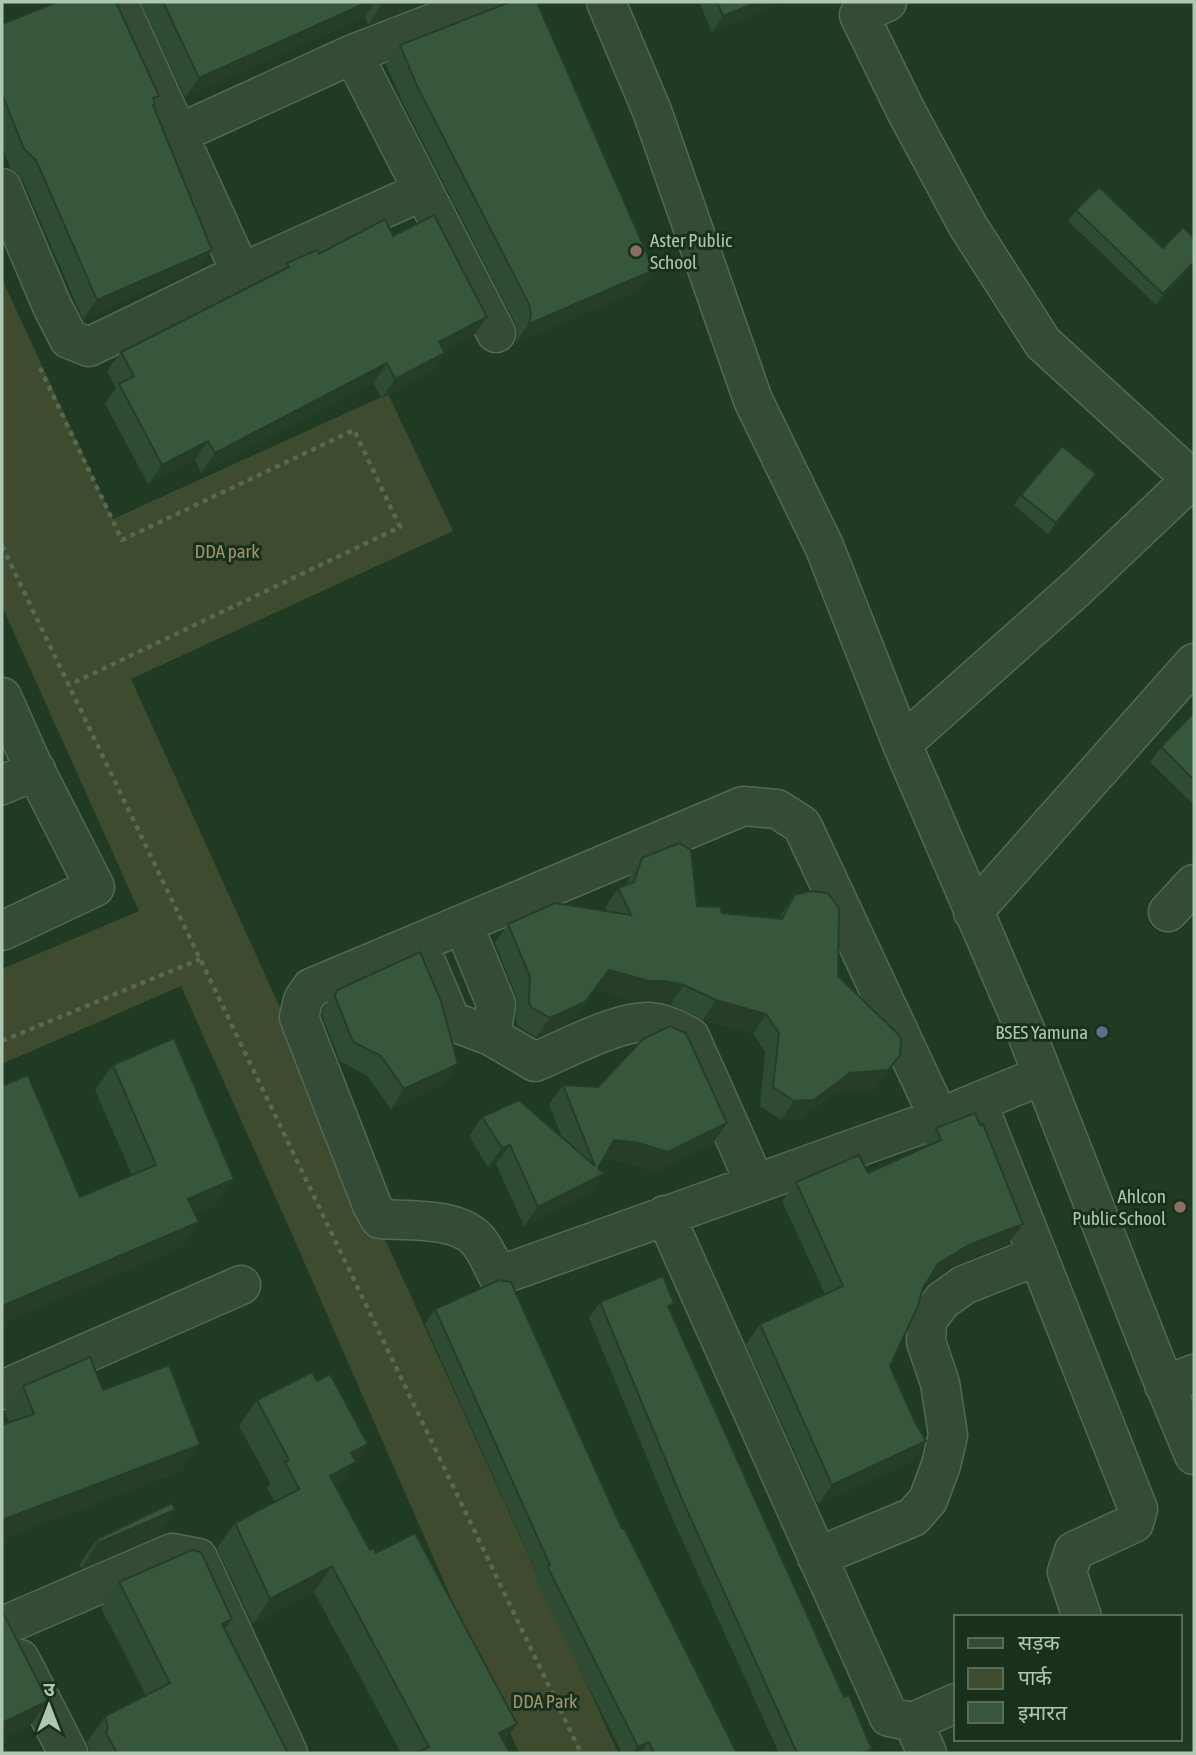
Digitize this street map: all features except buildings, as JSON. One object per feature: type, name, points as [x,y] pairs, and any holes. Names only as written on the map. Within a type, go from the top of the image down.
[{"type":"street","points":[[118,2],[241,273]]},
{"type":"street","points":[[178,134],[353,54],[487,2]]},
{"type":"street","points":[[606,2],[652,111],[753,400],[824,546],[902,744],[973,912],[1179,1379],[1194,1455]]},
{"type":"street","points":[[887,2],[859,15],[906,111],[968,226],[1043,343],[1194,479],[902,744]]},
{"type":"street","points":[[353,54],[496,333]]},
{"type":"street","points":[[2,188],[52,306],[69,339],[89,347],[241,273],[423,191]]},
{"type":"street","points":[[973,912],[1194,663]]},
{"type":"street","points":[[2,697],[95,887],[2,932]]},
{"type":"street","points":[[2,785],[36,770]]},
{"type":"street","points":[[939,1118],[802,825],[776,809],[743,806],[311,988],[303,1000],[299,1017],[372,1205],[380,1219],[428,1220],[456,1227],[478,1240],[498,1276],[939,1118],[1043,1075]]},
{"type":"street","points":[[1168,912],[1194,884]]},
{"type":"street","points":[[463,924],[496,1004],[491,1036]]},
{"type":"street","points":[[418,943],[451,1021],[491,1036],[535,1062],[628,1023],[649,1022],[674,1027],[690,1037],[755,1183]]},
{"type":"street","points":[[976,1102],[1138,1509],[1134,1523],[1074,1552],[1067,1572],[1081,1615]]},
{"type":"street","points":[[665,1215],[889,1717],[920,1738],[954,1705]]},
{"type":"street","points":[[817,1557],[913,1517],[928,1500],[941,1465],[948,1434],[940,1383],[926,1342],[927,1320],[943,1300],[964,1285],[1037,1256]]},
{"type":"street","points":[[2,1390],[241,1285]]},
{"type":"street","points":[[68,1753],[2,1624],[172,1553],[198,1558],[288,1753]]},
{"type":"path","points":[[37,362],[122,540],[354,430],[400,527],[69,685]]},
{"type":"path","points":[[2,546],[581,1753]]},
{"type":"path","points":[[2,1041],[200,960]]},
{"type":"green space","points":[[2,279],[113,519],[388,394],[453,531],[131,679],[618,1753],[519,1753],[181,986],[2,1064],[2,969],[139,911],[2,606]]},
{"type":"place","name":"Aster Public School","points":[[636,251]]},
{"type":"place","name":"BSES Yamuna","points":[[1102,1032]]},
{"type":"place","name":"Ahlcon Public School","points":[[1180,1207]]},
{"type":"park label","name":"DDA park","points":[[227,551]]},
{"type":"park label","name":"DDA Park","points":[[545,1701]]}]
